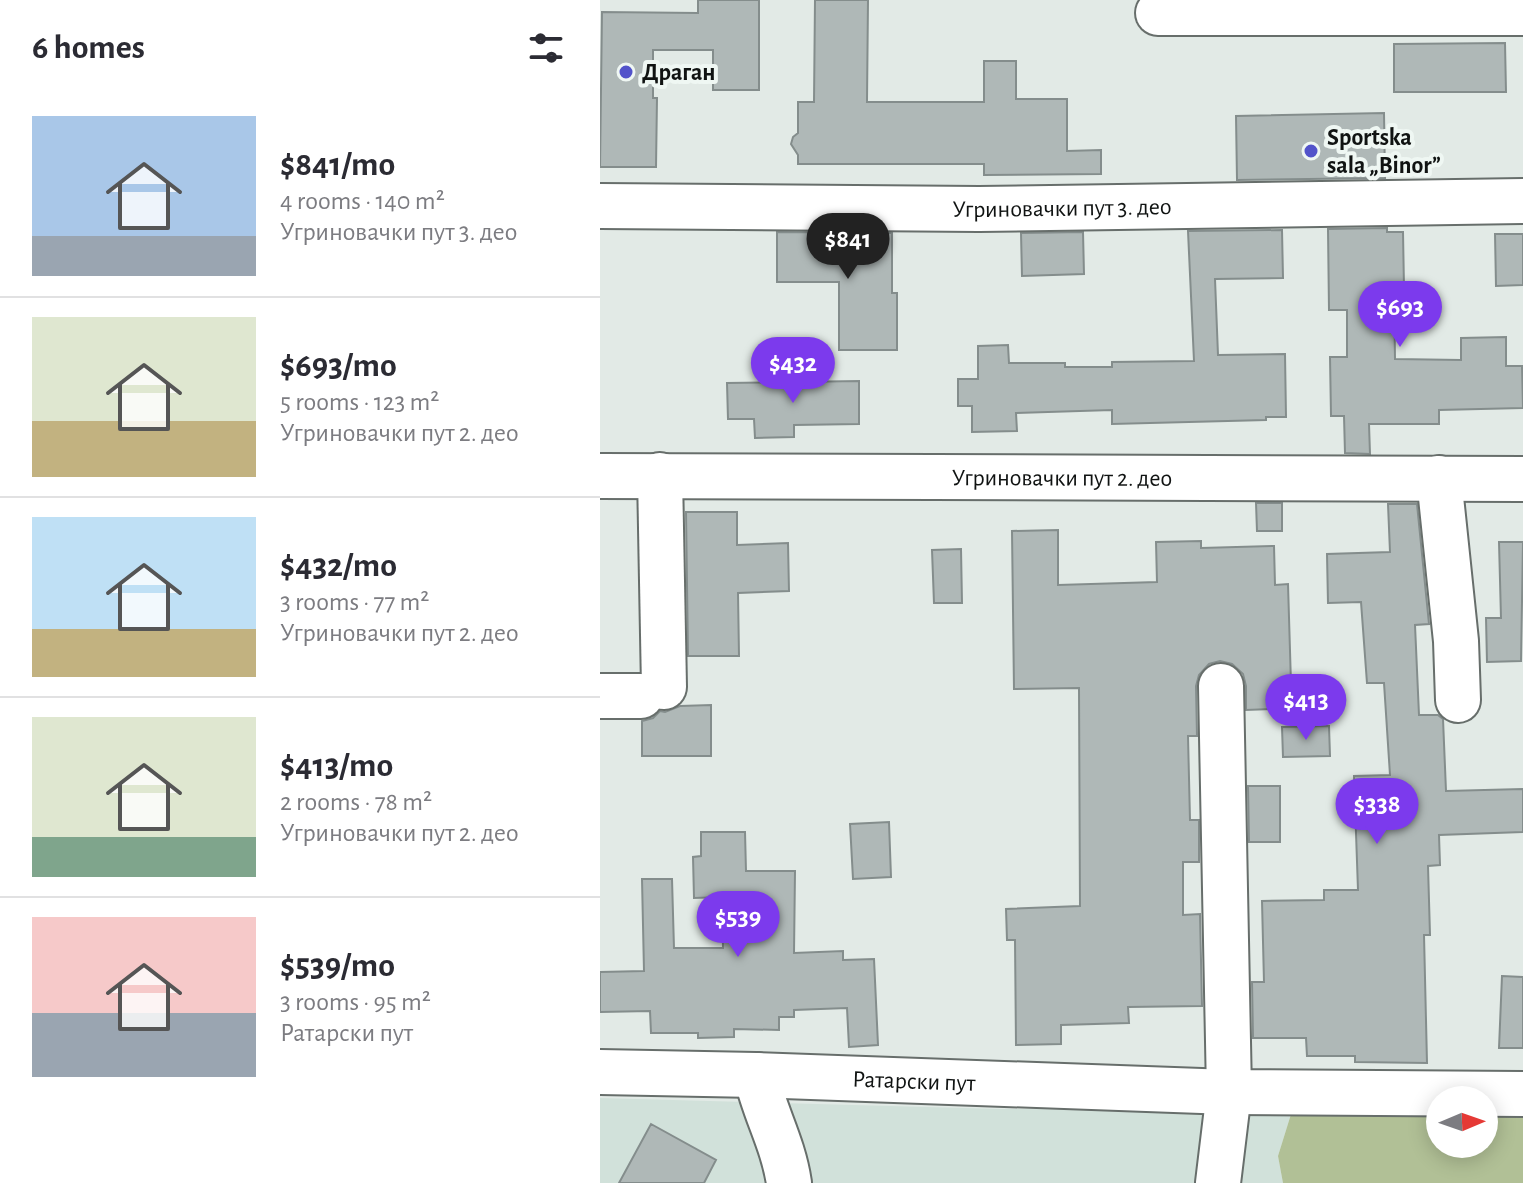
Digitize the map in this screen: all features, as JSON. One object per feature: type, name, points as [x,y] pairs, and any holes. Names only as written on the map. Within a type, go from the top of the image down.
[{"type":"street","points":[[1158,13],[1523,13]]},
{"type":"street","name":"Угриновачки пут 3. део","points":[[600,206],[979,209],[1523,201]]},
{"type":"street","points":[[635,693],[660,475]]},
{"type":"street","name":"Угриновачки пут 2. део","points":[[600,476],[1523,479]]},
{"type":"street","points":[[1439,478],[1456,641],[1458,700]]},
{"type":"street","points":[[1218,1183],[1229,1092],[1221,686]]},
{"type":"street","name":"Ратарски пут","points":[[600,1072],[1229,1092],[1523,1094]]},
{"type":"street","points":[[756,1075],[766,1114],[779,1137],[789,1183]]},
{"type":"shaded area","points":[[600,1098],[1000,1109],[1292,1111],[1278,1156],[1283,1183],[600,1183]]},
{"type":"green space","points":[[1523,1102],[1523,1183],[1283,1183],[1278,1156],[1292,1111],[1426,1106],[1426,1158],[1498,1158],[1498,1103]]},
{"type":"building","points":[[698,0],[759,0],[759,90],[713,90],[713,50],[653,50],[653,98],[657,98],[656,167],[600,167],[602,12],[698,13]]},
{"type":"building","points":[[815,0],[868,0],[867,102],[984,102],[984,61],[1016,61],[1016,99],[1067,99],[1067,151],[1101,150],[1101,174],[984,175],[984,164],[798,164],[798,155],[791,144],[798,133],[798,102],[814,102]]},
{"type":"building","points":[[1505,43],[1506,92],[1394,92],[1394,44]]},
{"type":"building","name":"Sportska sala „Binor”","points":[[1384,113],[1385,178],[1237,180],[1236,116]]},
{"type":"building","points":[[1387,228],[1387,232],[1403,232],[1404,288],[1394,288],[1395,359],[1461,360],[1461,338],[1506,337],[1506,366],[1522,366],[1523,408],[1439,410],[1439,424],[1369,424],[1370,454],[1345,453],[1344,416],[1331,416],[1330,357],[1347,357],[1347,310],[1329,310],[1328,229]]},
{"type":"building","points":[[1282,230],[1283,278],[1215,279],[1218,355],[1285,354],[1286,417],[1112,424],[1112,410],[1016,413],[1017,431],[972,432],[972,406],[958,406],[958,379],[978,379],[978,346],[1008,345],[1009,363],[1065,363],[1065,367],[1112,367],[1112,362],[1194,361],[1188,231]]},
{"type":"building","points":[[777,232],[892,233],[892,293],[897,293],[897,350],[839,350],[839,282],[777,282]]},
{"type":"building","points":[[1083,232],[1084,274],[1022,276],[1021,233]]},
{"type":"building","points":[[1495,234],[1523,234],[1523,285],[1496,286]]},
{"type":"building","points":[[859,381],[859,424],[794,425],[794,437],[755,438],[754,419],[728,419],[727,383]]},
{"type":"building","points":[[1256,503],[1282,503],[1282,531],[1257,531]]},
{"type":"building","points":[[1388,504],[1417,504],[1429,624],[1415,625],[1419,715],[1438,715],[1443,719],[1446,791],[1523,789],[1523,832],[1439,835],[1440,865],[1428,866],[1430,935],[1424,935],[1427,1063],[1355,1062],[1355,1056],[1307,1056],[1306,1038],[1253,1038],[1252,982],[1264,982],[1262,901],[1324,900],[1324,890],[1358,890],[1354,776],[1390,775],[1384,683],[1367,683],[1361,602],[1328,603],[1327,554],[1390,552]]},
{"type":"building","points":[[686,512],[737,512],[737,545],[788,543],[789,591],[738,593],[739,656],[688,656]]},
{"type":"building","points":[[1058,530],[1058,585],[1157,582],[1156,542],[1201,541],[1201,548],[1274,546],[1275,585],[1288,584],[1291,684],[1300,683],[1301,708],[1246,710],[1243,674],[1232,664],[1220,661],[1209,664],[1199,675],[1196,686],[1197,736],[1188,736],[1190,820],[1199,820],[1199,862],[1183,862],[1183,915],[1200,914],[1202,1006],[1128,1007],[1129,1023],[1061,1025],[1061,1044],[1016,1045],[1015,940],[1007,940],[1006,909],[1080,906],[1079,688],[1014,689],[1012,531]]},
{"type":"building","points":[[1499,542],[1523,542],[1521,661],[1487,662],[1486,618],[1501,618]]},
{"type":"building","points":[[961,549],[962,603],[934,603],[932,550]]},
{"type":"building","points":[[711,705],[711,756],[642,756],[642,721],[653,718],[660,711],[680,706]]},
{"type":"building","points":[[1329,726],[1330,756],[1283,757],[1282,727]]},
{"type":"building","points":[[1248,786],[1280,786],[1280,842],[1249,842]]},
{"type":"building","points":[[889,822],[891,877],[853,879],[850,824]]},
{"type":"building","points":[[701,832],[745,832],[746,871],[795,871],[794,953],[843,951],[843,960],[874,959],[878,1045],[849,1047],[847,1008],[794,1010],[794,1017],[779,1017],[779,1030],[734,1029],[734,1037],[698,1038],[698,1033],[651,1033],[650,1011],[600,1012],[600,972],[644,971],[642,879],[672,879],[674,948],[723,948],[722,897],[694,898],[693,857],[701,856]]},
{"type":"building","points":[[1502,976],[1523,977],[1523,1048],[1499,1048]]},
{"type":"building","points":[[651,1124],[716,1160],[704,1183],[619,1183]]},
{"type":"place","name":"Драган","points":[[626,72]]},
{"type":"place","name":"Sportska sala „Binor”","points":[[1311,151]]}]
